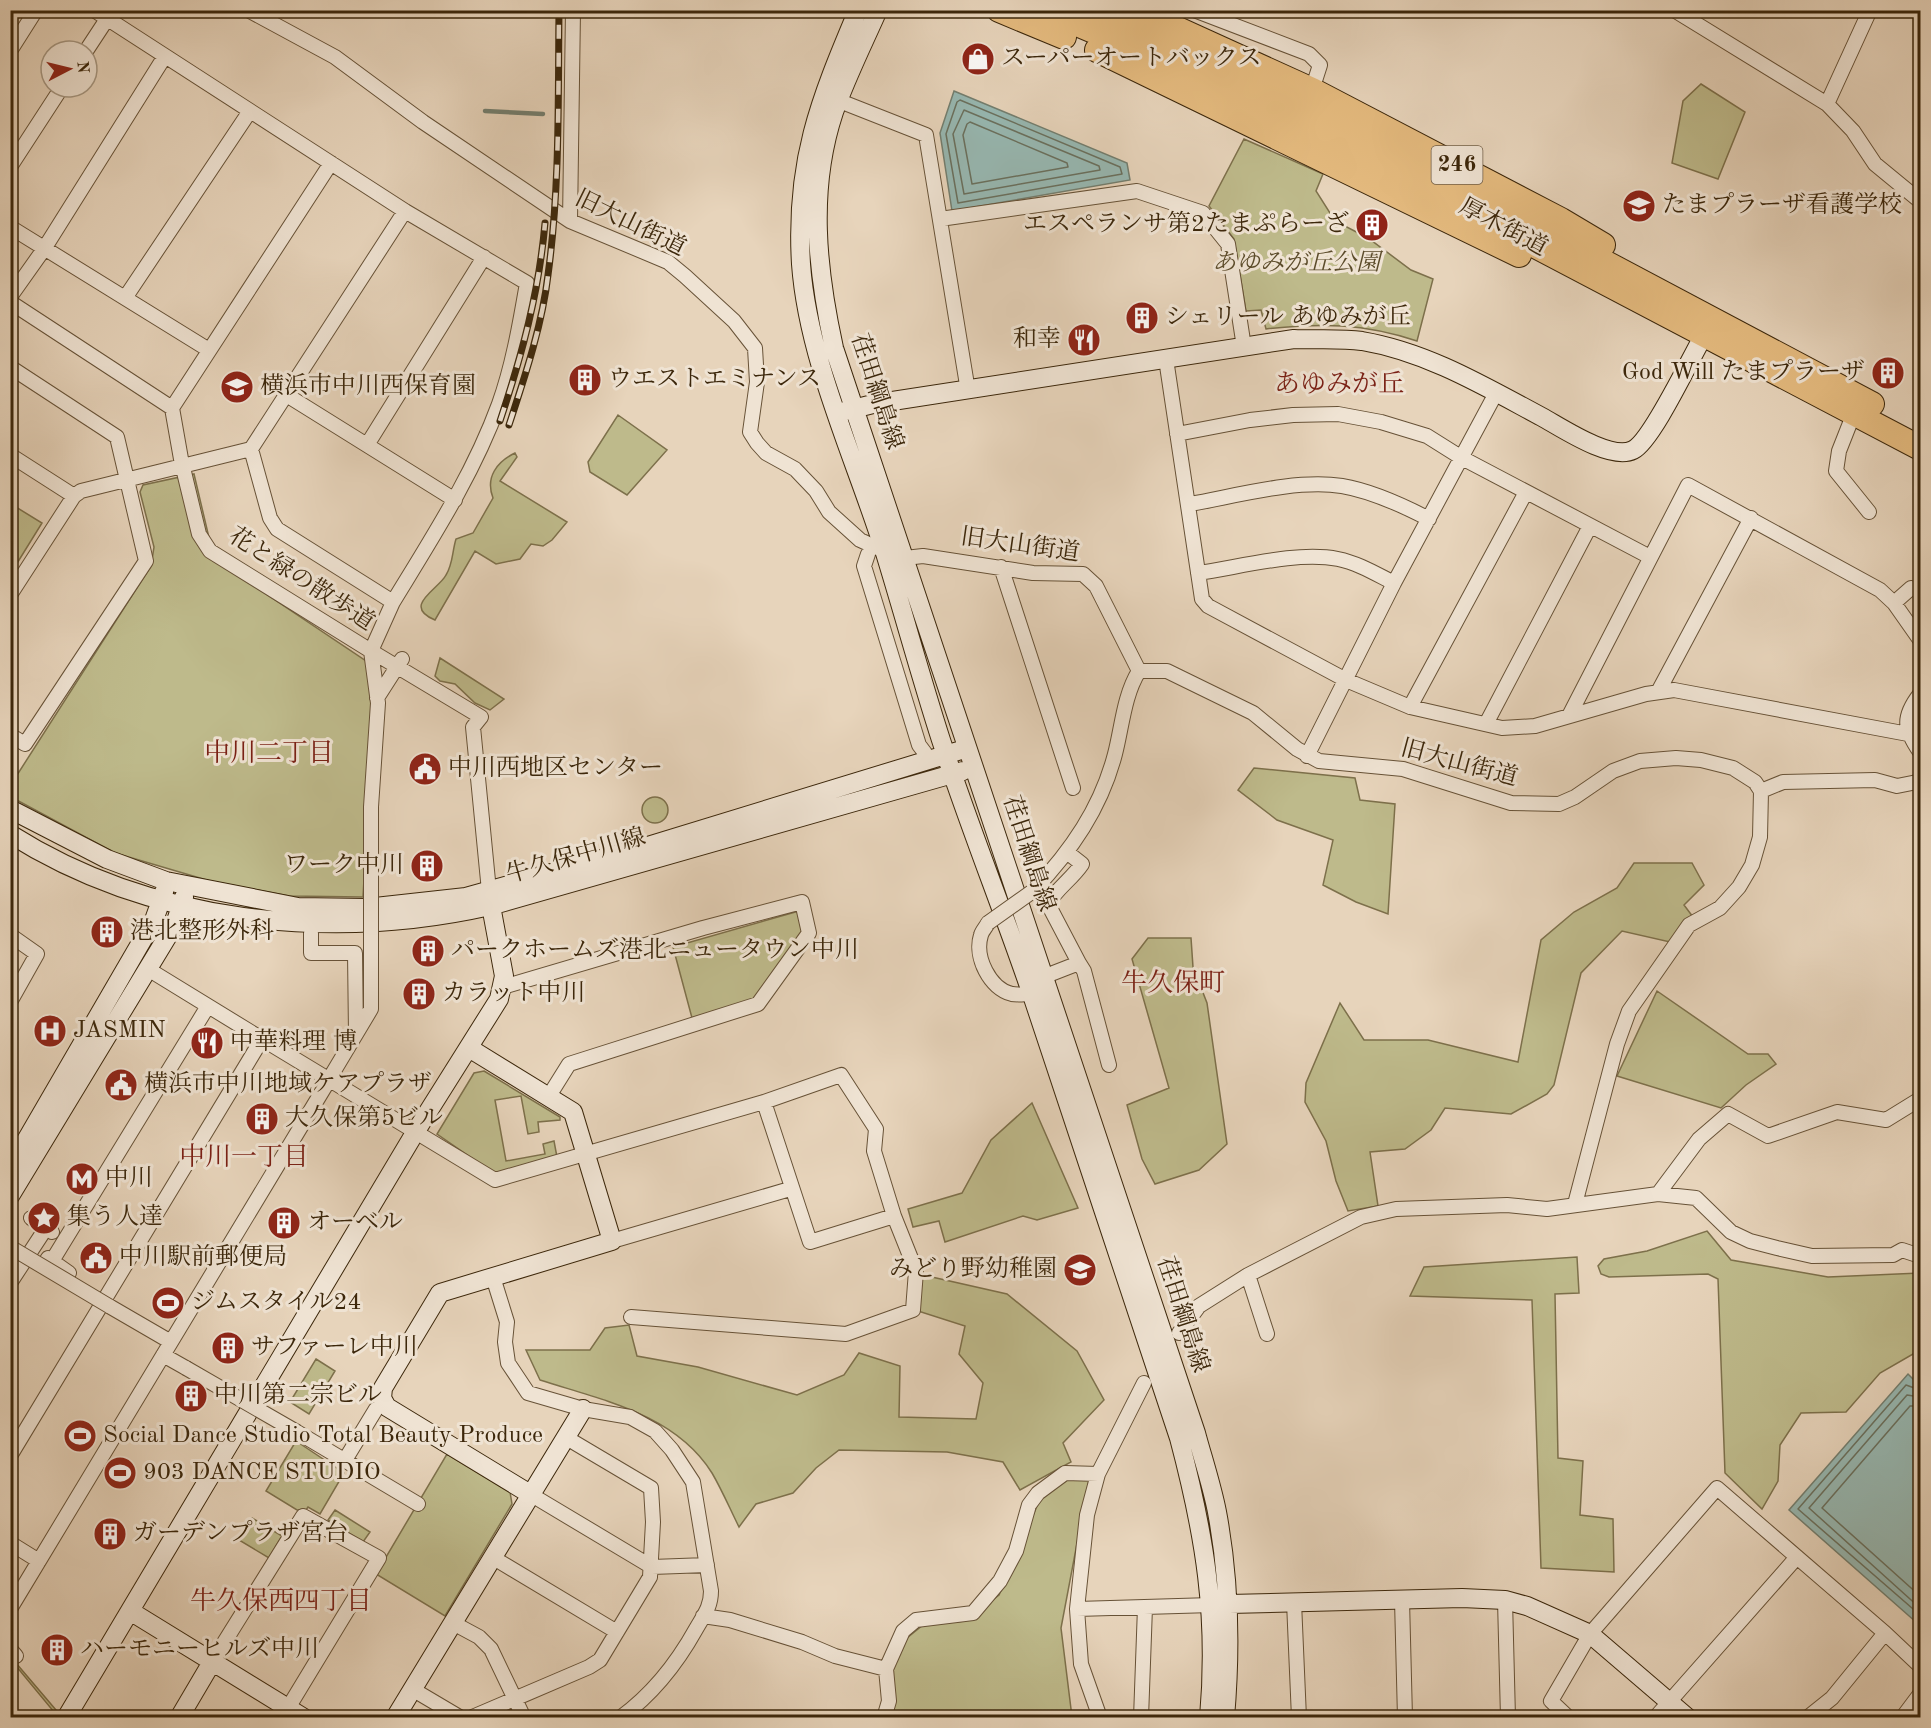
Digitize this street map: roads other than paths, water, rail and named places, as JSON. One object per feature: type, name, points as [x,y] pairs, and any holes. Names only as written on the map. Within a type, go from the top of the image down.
[{"type":"highway","name":"246","points":[[999,10],[1132,66],[1543,266],[1624,282]]},
{"type":"highway","name":"厚木街道","points":[[1044,10],[1150,55],[1304,126],[1540,248],[1624,282],[1764,346],[1920,430]]},
{"type":"highway","name":"厚木街道","points":[[1092,10],[1166,42],[1393,150],[1557,238],[1704,335],[1920,448]]},
{"type":"highway","name":"246","points":[[1136,10],[1312,90],[1562,220],[1718,311],[1764,346]]},
{"type":"street","points":[[10,51],[36,10]]},
{"type":"street","points":[[66,1718],[416,1131],[499,999],[503,987],[503,966],[490,898],[473,728],[481,717],[399,663],[371,651],[393,602],[455,500],[499,403],[516,343],[527,283],[405,211],[94,10]]},
{"type":"street","name":"旧大山街道","points":[[248,10],[335,57],[423,122],[570,221],[668,262],[734,321],[755,348],[757,382],[750,432],[756,443],[766,453],[795,469],[816,491],[829,512],[876,552]]},
{"type":"street","points":[[570,221],[573,10]]},
{"type":"street","name":"荏田綱島線","points":[[858,10],[831,98],[802,268],[814,339],[846,411],[905,558],[1196,1433],[1217,1510],[1225,1718]]},
{"type":"street","name":"荏田綱島線","points":[[831,98],[878,10]]},
{"type":"street","points":[[1194,10],[1309,54],[1320,65],[1312,90]]},
{"type":"street","points":[[1674,10],[1827,104],[1853,131],[1875,164],[1920,201]]},
{"type":"street","points":[[1827,104],[1870,10]]},
{"type":"street","points":[[94,39],[106,19]]},
{"type":"street","points":[[10,297],[42,251],[165,56]]},
{"type":"street","points":[[831,98],[926,135],[968,391]]},
{"type":"street","points":[[10,167],[54,99]]},
{"type":"street","points":[[125,298],[250,111]]},
{"type":"street","points":[[10,302],[172,408],[331,163]]},
{"type":"street","points":[[940,219],[1137,191],[1203,213],[1228,244],[1244,347]]},
{"type":"street","points":[[10,595],[74,496],[81,491],[251,449],[405,211]]},
{"type":"street","points":[[10,227],[42,251],[125,298],[209,350]]},
{"type":"street","points":[[367,445],[484,257]]},
{"type":"street","points":[[846,411],[1294,339],[1361,341],[1424,358],[1610,452],[1623,454],[1642,444],[1704,335]]},
{"type":"street","points":[[1166,359],[1190,504],[1202,598],[1208,606],[1346,680],[1410,707],[1486,724],[1522,728],[1658,692],[1674,690],[1908,734]]},
{"type":"street","points":[[10,367],[117,437],[129,479],[146,561],[25,744],[10,735]]},
{"type":"street","points":[[1307,756],[1394,583],[1496,393]]},
{"type":"street","points":[[285,394],[455,500]]},
{"type":"street","name":"花と緑の散歩道","points":[[10,1609],[41,1566],[166,1349],[371,1009],[371,873],[377,698],[371,651],[210,551],[199,534],[182,466],[172,408]]},
{"type":"street","name":"荏田綱島線","points":[[846,411],[876,552],[1031,994],[1179,1438],[1199,1511],[1220,1604],[1213,1635],[1209,1718]]},
{"type":"street","points":[[1854,413],[1839,451],[1836,471],[1869,512]]},
{"type":"street","points":[[1177,434],[1250,420],[1338,414],[1381,422],[1427,436],[1462,458],[1650,557]]},
{"type":"street","points":[[251,449],[270,518],[277,529],[393,602]]},
{"type":"street","points":[[10,455],[74,496]]},
{"type":"street","points":[[1190,504],[1322,485],[1343,486],[1402,505],[1429,519]]},
{"type":"street","points":[[1569,716],[1688,485],[1880,590],[1894,603],[1920,640]]},
{"type":"street","points":[[1410,707],[1526,492]]},
{"type":"street","points":[[1658,692],[1751,518]]},
{"type":"street","points":[[1486,724],[1590,526]]},
{"type":"street","points":[[876,552],[864,566],[919,745],[925,753]]},
{"type":"street","name":"旧大山街道","points":[[905,558],[923,556],[1033,573],[1083,574],[1096,586],[1139,671],[1167,671],[1253,713],[1307,756],[1331,764],[1403,769],[1511,803],[1535,805],[1566,801],[1613,771],[1640,761],[1676,758],[1701,760],[1733,768],[1755,782],[1761,791]]},
{"type":"street","points":[[1198,573],[1314,557],[1339,560],[1365,568],[1394,583]]},
{"type":"street","points":[[1001,567],[1072,788]]},
{"type":"street","points":[[1894,603],[1911,588]]},
{"type":"street","points":[[377,698],[399,663]]},
{"type":"street","points":[[1031,994],[1011,993],[993,984],[984,965],[980,947],[981,935],[988,923],[1033,891],[1068,853],[1114,757],[1131,683],[1139,671]]},
{"type":"street","points":[[1920,695],[1910,706],[1908,734],[1920,752]]},
{"type":"street","name":"牛久保中川線","points":[[10,809],[97,854],[166,881],[187,886],[265,902],[332,908],[434,902],[490,898],[641,848],[968,748]]},
{"type":"street","name":"牛久保中川線","points":[[10,834],[40,852],[90,876],[161,902],[266,918],[333,923],[413,919],[974,768]]},
{"type":"street","points":[[1575,1204],[1617,1044],[1629,1011],[1689,926],[1720,908],[1739,887],[1752,865],[1760,837],[1761,791],[1783,782],[1875,780],[1897,786],[1917,783],[1920,778]]},
{"type":"street","points":[[1068,853],[1082,864],[1070,881],[1053,894],[1048,904],[1084,970],[1109,1065]]},
{"type":"street","points":[[10,1196],[17,1159],[154,920],[166,881]]},
{"type":"street","points":[[17,1159],[175,924],[187,886]]},
{"type":"street","points":[[503,987],[703,928],[802,902],[809,933],[758,1004],[569,1064],[549,1096]]},
{"type":"street","points":[[311,933],[311,953],[355,953],[356,1034]]},
{"type":"street","points":[[10,935],[37,954],[10,1002]]},
{"type":"street","points":[[1043,977],[1079,963]]},
{"type":"street","points":[[156,974],[495,1180],[764,1102],[841,1075],[876,1129],[874,1151],[894,1216],[916,1271],[913,1310],[846,1334],[631,1317]]},
{"type":"street","points":[[69,1274],[49,1262],[208,1006]]},
{"type":"street","points":[[10,1456],[262,1039]]},
{"type":"street","points":[[469,1048],[573,1112],[612,1241]]},
{"type":"street","points":[[1658,1194],[1699,1139],[1728,1114],[1768,1136],[1837,1112],[1886,1120],[1920,1099]]},
{"type":"street","points":[[764,1102],[790,1189],[810,1242],[894,1216]]},
{"type":"street","points":[[706,1565],[652,1567],[387,1407],[382,1398],[383,1388],[440,1293],[790,1189]]},
{"type":"street","points":[[1179,1333],[1200,1306],[1248,1275],[1361,1217],[1396,1209],[1507,1205],[1547,1209],[1658,1194],[1696,1198],[1731,1232],[1750,1241],[1777,1248],[1812,1256],[1893,1255],[1902,1250],[1920,1256]]},
{"type":"street","points":[[31,1218],[46,1228],[66,1235]]},
{"type":"street","points":[[10,1283],[46,1228]]},
{"type":"street","points":[[10,1247],[150,1331],[183,1363],[418,1504]]},
{"type":"street","points":[[1248,1275],[1267,1334]]},
{"type":"street","points":[[493,1277],[507,1322],[505,1342],[508,1364],[528,1393],[583,1409],[630,1417],[656,1431],[693,1482],[711,1606],[678,1661],[644,1698],[620,1718]]},
{"type":"street","points":[[1097,1718],[1098,1712],[1081,1664],[1077,1609],[1087,1515],[1098,1474],[1144,1383]]},
{"type":"street","points":[[345,1460],[376,1409]]},
{"type":"street","points":[[395,1718],[583,1409]]},
{"type":"street","points":[[470,1718],[589,1667],[600,1660],[650,1577],[652,1567],[651,1488],[565,1437]]},
{"type":"street","points":[[884,1718],[889,1701],[886,1669],[903,1630],[916,1620],[973,1613],[1000,1581],[1016,1551],[1029,1505],[1038,1493],[1065,1473],[1098,1474]]},
{"type":"street","points":[[1569,1718],[1551,1701],[1590,1634],[1717,1488],[1920,1666]]},
{"type":"street","points":[[179,1718],[303,1516],[379,1558],[285,1713]]},
{"type":"street","points":[[10,1544],[41,1566]]},
{"type":"street","points":[[492,1557],[616,1632]]},
{"type":"street","points":[[1655,1718],[1797,1557]]},
{"type":"street","points":[[1077,1609],[1472,1598],[1505,1600],[1549,1613],[1590,1634],[1670,1700],[1688,1718]]},
{"type":"street","points":[[1402,1600],[1405,1718]]},
{"type":"street","points":[[1505,1600],[1508,1718]]},
{"type":"street","points":[[1294,1602],[1299,1718]]},
{"type":"street","points":[[1141,1718],[1145,1607]]},
{"type":"street","points":[[130,1611],[212,1662],[285,1713],[304,1718]]},
{"type":"street","points":[[703,1616],[730,1620],[802,1642],[835,1656],[886,1669]]},
{"type":"street","points":[[453,1623],[478,1637],[491,1649],[524,1718]]},
{"type":"street","points":[[1807,1718],[1832,1698],[1885,1633]]},
{"type":"street","points":[[412,1689],[460,1718]]},
{"type":"street","points":[[1902,1718],[1920,1694]]},
{"type":"water","points":[[954,91],[1127,163],[1130,180],[952,211],[940,133]]},
{"type":"water","points":[[1908,1374],[1920,1386],[1920,1619],[1917,1623],[1789,1510]]},
{"type":"waterway","points":[[485,111],[543,114]]},
{"type":"railway","points":[[509,425],[537,332],[552,242],[558,110],[559,10]]},
{"type":"railway","points":[[500,421],[528,323],[539,274],[545,223]]},
{"type":"place","name":"スーパーオートバックス","points":[[978,59]]},
{"type":"place","name":"たまプラーザ看護学校","points":[[1639,206]]},
{"type":"place","name":"エスペランサ第2たまぷらーざ","points":[[1372,225]]},
{"type":"place","name":"シェリール あゆみが丘","points":[[1142,318]]},
{"type":"place","name":"和幸","points":[[1084,340]]},
{"type":"place","name":"God Will たまプラーザ","points":[[1888,373]]},
{"type":"place","name":"ウエストエミナンス","points":[[585,380]]},
{"type":"place","name":"横浜市中川西保育園","points":[[237,387]]},
{"type":"place","name":"中川西地区センター","points":[[425,769]]},
{"type":"place","name":"ワーク中川","points":[[427,866]]},
{"type":"place","name":"港北整形外科","points":[[107,932]]},
{"type":"place","name":"パークホームズ港北ニュータウン中川","points":[[428,951]]},
{"type":"place","name":"カラット中川","points":[[419,994]]},
{"type":"place","name":"JASMIN","points":[[50,1031]]},
{"type":"place","name":"中華料理 博","points":[[207,1043]]},
{"type":"place","name":"横浜市中川地域ケアプラザ","points":[[121,1085]]},
{"type":"place","name":"大久保第5ビル","points":[[262,1119]]},
{"type":"place","name":"中川","points":[[82,1179]]},
{"type":"place","name":"集う人達","points":[[44,1218]]},
{"type":"place","name":"オーベル","points":[[284,1223]]},
{"type":"place","name":"中川駅前郵便局","points":[[96,1258]]},
{"type":"place","name":"みどり野幼稚園","points":[[1080,1270]]},
{"type":"place","name":"ジムスタイル24","points":[[168,1303]]},
{"type":"place","name":"サファーレ中川","points":[[228,1348]]},
{"type":"place","name":"中川第二宗ビル","points":[[191,1396]]},
{"type":"place","name":"Social Dance Studio Total Beauty Produce","points":[[80,1436]]},
{"type":"place","name":"903 DANCE STUDIO","points":[[120,1473]]},
{"type":"place","name":"ガーデンプラザ宮台","points":[[110,1534]]},
{"type":"place","name":"ハーモニーヒルズ中川","points":[[57,1650]]},
{"type":"district","name":"あゆみが丘","points":[[1339,385]]},
{"type":"district","name":"中川二丁目","points":[[269,754]]},
{"type":"district","name":"牛久保町","points":[[1173,984]]},
{"type":"district","name":"中川一丁目","points":[[244,1158]]},
{"type":"district","name":"牛久保西四丁目","points":[[281,1602]]},
{"type":"park label","name":"あゆみが丘公園","points":[[1296,264]]}]
